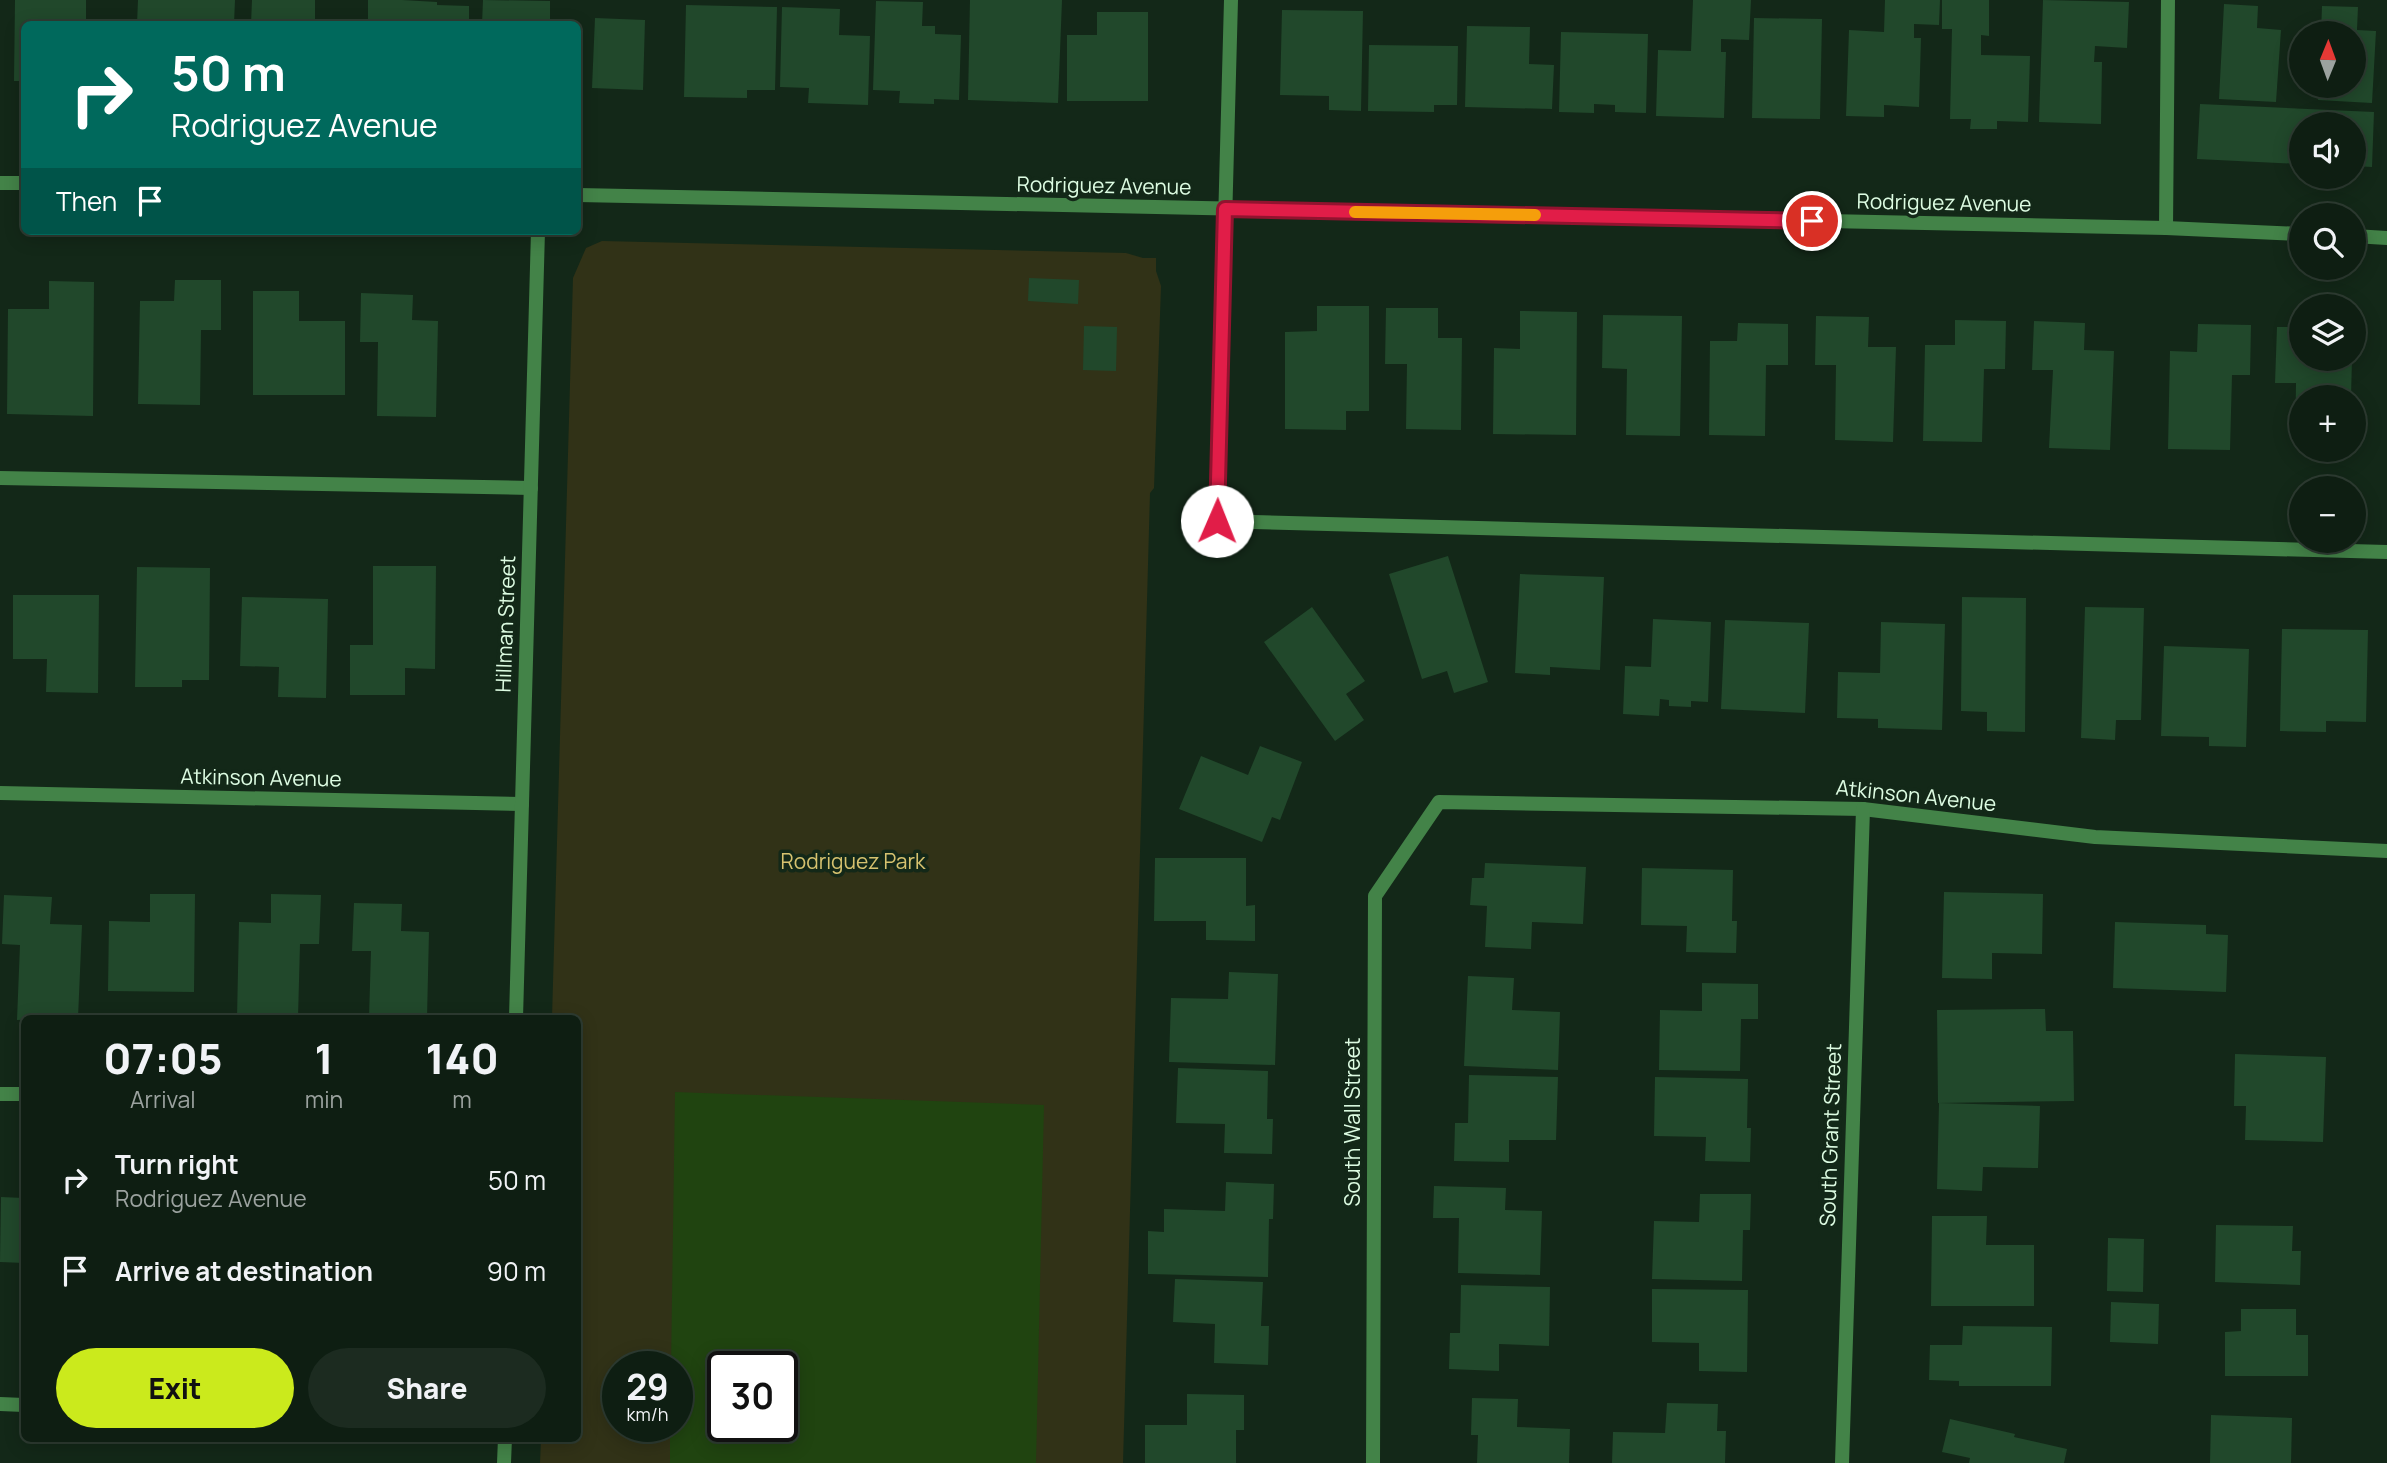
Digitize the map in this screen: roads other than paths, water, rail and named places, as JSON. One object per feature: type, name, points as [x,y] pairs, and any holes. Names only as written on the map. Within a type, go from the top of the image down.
[{"type":"street","points":[[1231,0],[1217,521],[2387,552]]},
{"type":"street","points":[[2166,228],[2168,0]]},
{"type":"street","points":[[0,183],[21,183]]},
{"type":"street","name":"Rodriguez Avenue","points":[[581,195],[2166,228],[2289,233]]},
{"type":"street","name":"Hillman Street","points":[[516,1015],[538,235]]},
{"type":"street","points":[[2366,237],[2387,238]]},
{"type":"street","points":[[0,478],[531,488]]},
{"type":"street","name":"Atkinson Avenue","points":[[0,793],[522,804]]},
{"type":"street","name":"Atkinson Avenue","points":[[1439,802],[1863,809],[2095,837],[2387,851]]},
{"type":"street","name":"South Wall Street","points":[[1373,1463],[1375,896],[1439,802]]},
{"type":"street","name":"South Grant Street","points":[[1842,1463],[1863,809]]},
{"type":"street","points":[[0,1094],[21,1094]]},
{"type":"street","points":[[0,1405],[21,1405]]},
{"type":"street","points":[[504,1463],[505,1442]]},
{"type":"park label","name":"Rodriguez Park","points":[[853,862]]}]
